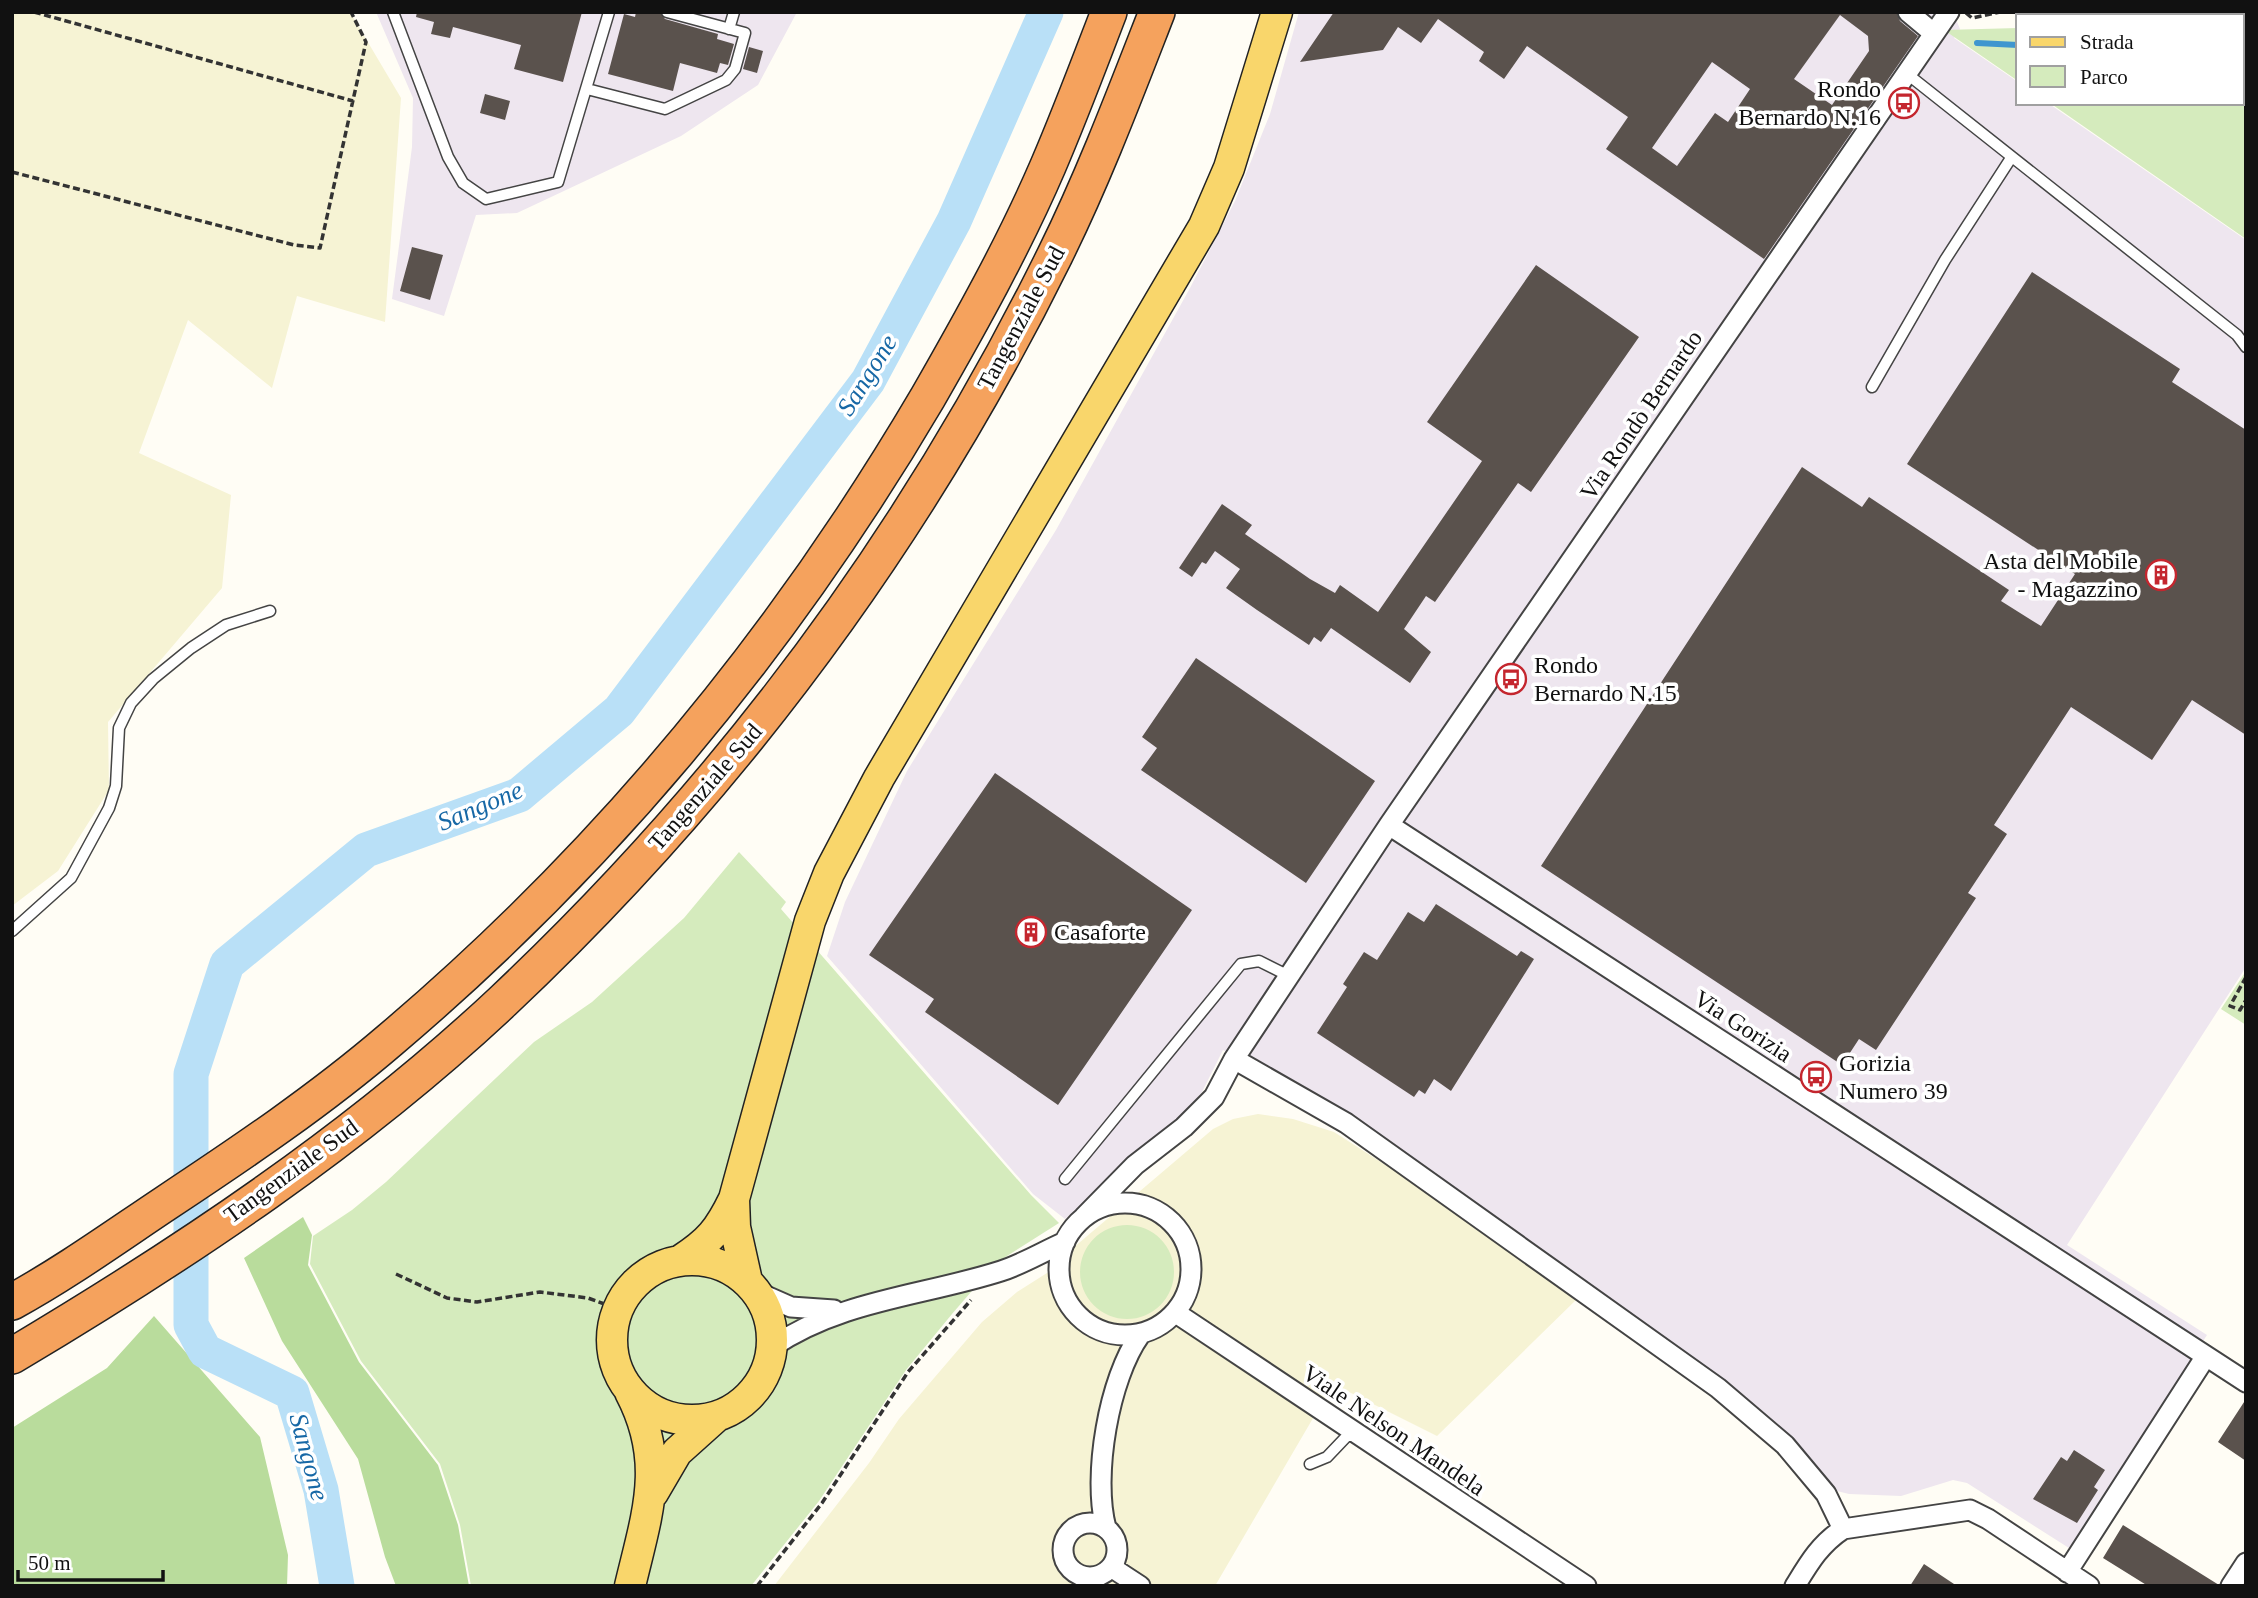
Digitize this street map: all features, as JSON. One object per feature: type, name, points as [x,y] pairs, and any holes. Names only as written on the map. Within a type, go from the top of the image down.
[{"type":"highway","name":"Tangenziale Sud","points":[[12,1302],[264,1138],[389,1041],[482,958],[583,859],[730,691],[801,596],[878,481],[956,349],[1047,168],[1109,12]]},
{"type":"highway","name":"Tangenziale Sud","points":[[12,1356],[125,1286],[312,1159],[501,1002],[609,895],[687,811],[787,691],[866,580],[933,477],[997,365],[1091,177],[1157,12]]},
{"type":"main road","points":[[630,1586],[651,1496],[653,1468],[650,1440],[642,1414],[618,1371],[612,1350],[612,1329],[618,1309],[628,1291],[643,1276],[661,1266],[681,1260],[706,1244],[723,1223],[734,1199],[810,921],[829,873],[878,778],[1204,226],[1229,168],[1277,12]]},
{"type":"main road","points":[[628,1389],[659,1413],[696,1420],[716,1417],[730,1411],[754,1391],[766,1370],[772,1347],[772,1328],[752,1287],[736,1227],[734,1199]]},
{"type":"main road","points":[[681,1260],[710,1261],[730,1269],[752,1287]]},
{"type":"main road","points":[[651,1496],[677,1451],[716,1417]]},
{"type":"street","points":[[1908,12],[1933,32]]},
{"type":"street","name":"Via Rondò Bernardo","points":[[1084,1217],[1135,1166],[1184,1127],[1214,1097],[1234,1059],[1389,825],[1949,12]]},
{"type":"street","name":"Via Gorizia","points":[[1389,825],[2246,1382]]},
{"type":"street","points":[[1234,1059],[1346,1123],[1718,1388],[1785,1445],[1826,1494],[1843,1529]]},
{"type":"street","points":[[1128,1203],[1149,1207],[1167,1218],[1185,1243],[1192,1274],[1187,1295],[1176,1313],[1160,1326],[1140,1335],[1120,1336],[1100,1331],[1082,1321],[1069,1305],[1060,1286],[1058,1266],[1065,1242],[1084,1217],[1112,1204],[1128,1203]]},
{"type":"street","points":[[772,1347],[791,1334],[845,1310],[1002,1270],[1065,1242]]},
{"type":"street","points":[[752,1287],[791,1307],[845,1310]]},
{"type":"street","name":"Viale Nelson Mandela","points":[[1176,1313],[1586,1586]]},
{"type":"street","points":[[1106,1528],[1089,1522],[1080,1524],[1066,1536],[1063,1553],[1070,1569],[1087,1577],[1096,1577],[1111,1567],[1116,1559],[1116,1542],[1106,1528],[1099,1489],[1117,1377],[1128,1351],[1140,1335]]},
{"type":"street","points":[[2067,1572],[2206,1356]]},
{"type":"street","points":[[1795,1586],[1814,1554],[1843,1529],[1969,1510],[1988,1518],[2089,1586]]},
{"type":"street","points":[[2231,1586],[2246,1563]]},
{"type":"street","points":[[1111,1567],[1140,1586]]},
{"type":"lane","points":[[393,12],[448,157],[463,183],[486,199],[558,182],[609,12]]},
{"type":"lane","points":[[587,89],[665,109],[726,80],[735,68],[745,33],[667,12]]},
{"type":"lane","points":[[729,29],[734,12]]},
{"type":"lane","points":[[1906,73],[2237,335],[2246,348]]},
{"type":"lane","points":[[1872,387],[1945,260],[2011,158]]},
{"type":"lane","points":[[12,931],[71,878],[109,808],[116,786],[119,728],[131,703],[153,679],[191,648],[226,625],[270,611]]},
{"type":"lane","points":[[1065,1179],[1241,964],[1259,961],[1289,976]]},
{"type":"lane","points":[[1310,1464],[1327,1457],[1347,1436],[1358,1436]]},
{"type":"path","points":[[34,12],[353,102]]},
{"type":"path","points":[[12,172],[294,245],[320,248],[366,42],[351,12]]},
{"type":"path","points":[[1965,12],[1972,18],[2000,12]]},
{"type":"path","points":[[2246,977],[2230,1006],[2240,1010],[2246,1000]]},
{"type":"path","points":[[396,1274],[447,1298],[477,1302],[540,1292],[588,1298],[618,1309]]},
{"type":"path","points":[[757,1586],[822,1503],[908,1372],[974,1298]]},
{"type":"shaded area","points":[[12,12],[350,12],[401,98],[385,322],[297,296],[272,388],[188,320],[139,453],[231,495],[222,588],[108,722],[109,790],[58,871],[12,906]]},
{"type":"shaded area","points":[[376,12],[797,12],[758,85],[681,136],[517,213],[476,215],[444,316],[392,299],[412,147],[413,98]]},
{"type":"shaded area","points":[[1299,12],[1953,12],[1960,29],[1954,38],[2016,81],[2016,105],[2051,105],[2246,240],[2246,967],[2067,1245],[2207,1335],[2069,1548],[1967,1483],[1953,1480],[1901,1496],[1849,1494],[1833,1490],[1799,1456],[1348,1118],[1223,1050],[1202,1092],[1176,1123],[1065,1219],[1033,1194],[827,956],[845,902],[907,771],[1056,530],[1190,288],[1235,201],[1270,114]]},
{"type":"shaded area","points":[[1258,1114],[1293,1119],[1334,1132],[1406,1178],[1577,1299],[1437,1436],[1333,1384],[1215,1586],[774,1586],[869,1463],[899,1419],[982,1322],[1017,1292],[1058,1266],[1066,1254],[1213,1129],[1233,1119]]},
{"type":"green space","points":[[2246,12],[2246,239],[2053,105],[2244,105],[2244,14],[2049,14]]},
{"type":"green space","points":[[2016,28],[2016,80],[1944,30]]},
{"type":"green space","points":[[739,852],[786,902],[781,909],[1031,1195],[1059,1223],[996,1263],[952,1314],[906,1370],[819,1501],[751,1586],[471,1586],[460,1525],[440,1464],[361,1361],[310,1264],[313,1236],[352,1210],[386,1182],[534,1042],[592,1002],[684,918]]},
{"type":"green space","points":[[2246,971],[2246,1025],[2221,1009]]},
{"type":"green space","points":[[303,1217],[312,1235],[308,1265],[359,1362],[438,1465],[458,1525],[469,1586],[396,1586],[385,1557],[358,1459],[282,1341],[244,1258]]},
{"type":"green space","points":[[1127,1225],[1145,1229],[1160,1239],[1170,1254],[1174,1272],[1170,1290],[1160,1305],[1145,1315],[1127,1319],[1109,1315],[1094,1305],[1084,1290],[1080,1272],[1084,1254],[1094,1239],[1109,1229]]},
{"type":"green space","points":[[154,1316],[260,1437],[288,1555],[287,1586],[12,1586],[12,1428],[107,1368]]},
{"type":"building","points":[[417,12],[582,12],[563,82],[514,69],[521,45],[453,27],[450,38],[431,34],[434,22],[416,17]]},
{"type":"building","points":[[636,12],[660,12],[665,19],[718,34],[717,39],[734,44],[728,65],[720,63],[717,73],[680,63],[673,91],[608,74],[624,14],[635,17]]},
{"type":"building","points":[[1334,12],[1896,12],[1900,21],[1918,36],[1764,259],[1606,149],[1628,117],[1527,46],[1504,79],[1479,61],[1484,52],[1438,19],[1421,43],[1398,27],[1383,50],[1300,62]],"holes":[[[1840,15],[1868,36],[1869,51],[1832,105],[1794,79]],[[1712,62],[1750,89],[1728,122],[1715,113],[1677,166],[1652,148]]]},
{"type":"building","points":[[749,47],[763,51],[757,73],[743,69]]},
{"type":"building","points":[[485,94],[510,101],[505,120],[480,113]]},
{"type":"building","points":[[412,247],[443,255],[430,300],[400,291]]},
{"type":"building","points":[[1536,265],[1639,337],[1531,492],[1518,483],[1435,602],[1426,596],[1404,629],[1431,652],[1410,683],[1331,628],[1321,642],[1314,637],[1309,645],[1257,610],[1226,588],[1240,569],[1215,551],[1206,564],[1202,562],[1192,577],[1179,568],[1222,504],[1252,525],[1245,534],[1310,579],[1335,593],[1340,585],[1378,612],[1482,461],[1427,422]]},
{"type":"building","points":[[2032,272],[2180,369],[2172,382],[2246,430],[2246,735],[2192,700],[2152,760],[2071,707],[1994,825],[2007,834],[1968,893],[1976,898],[1876,1050],[1859,1039],[1842,1065],[1541,866],[1802,467],[1862,507],[1869,497],[2009,590],[2001,601],[2041,626],[2075,574],[1907,464]]},
{"type":"building","points":[[1196,658],[1375,781],[1306,883],[1141,770],[1157,748],[1142,737]]},
{"type":"building","name":"Casaforte","points":[[995,773],[1192,910],[1058,1105],[925,1012],[934,999],[869,955]]},
{"type":"building","points":[[1436,904],[1517,956],[1521,951],[1534,959],[1451,1091],[1434,1079],[1425,1094],[1419,1090],[1414,1097],[1317,1033],[1347,987],[1343,984],[1364,952],[1377,960],[1408,912],[1424,922]]},
{"type":"building","points":[[2246,1399],[2246,1461],[2218,1442]]},
{"type":"building","points":[[2074,1450],[2105,1470],[2094,1487],[2098,1490],[2077,1523],[2033,1499],[2061,1457],[2067,1461]]},
{"type":"building","points":[[2123,1525],[2219,1586],[2148,1586],[2103,1558]]},
{"type":"building","points":[[1924,1564],[1957,1586],[1910,1586]]},
{"type":"waterway","name":"Sangone","points":[[337,1586],[321,1490],[292,1393],[205,1351],[191,1325],[191,1074],[227,964],[366,850],[519,795],[619,711],[868,381],[954,221],[1046,12]]},
{"type":"waterway","points":[[1977,43],[2016,45]]},
{"type":"place","name":"Rondo Bernardo N.16","points":[[1904,103]]},
{"type":"place","name":"Asta del Mobile - Magazzino","points":[[2161,575]]},
{"type":"place","name":"Rondo Bernardo N.15","points":[[1511,679]]},
{"type":"place","name":"Casaforte","points":[[1031,932]]},
{"type":"place","name":"Gorizia Numero 39","points":[[1816,1077]]}]
